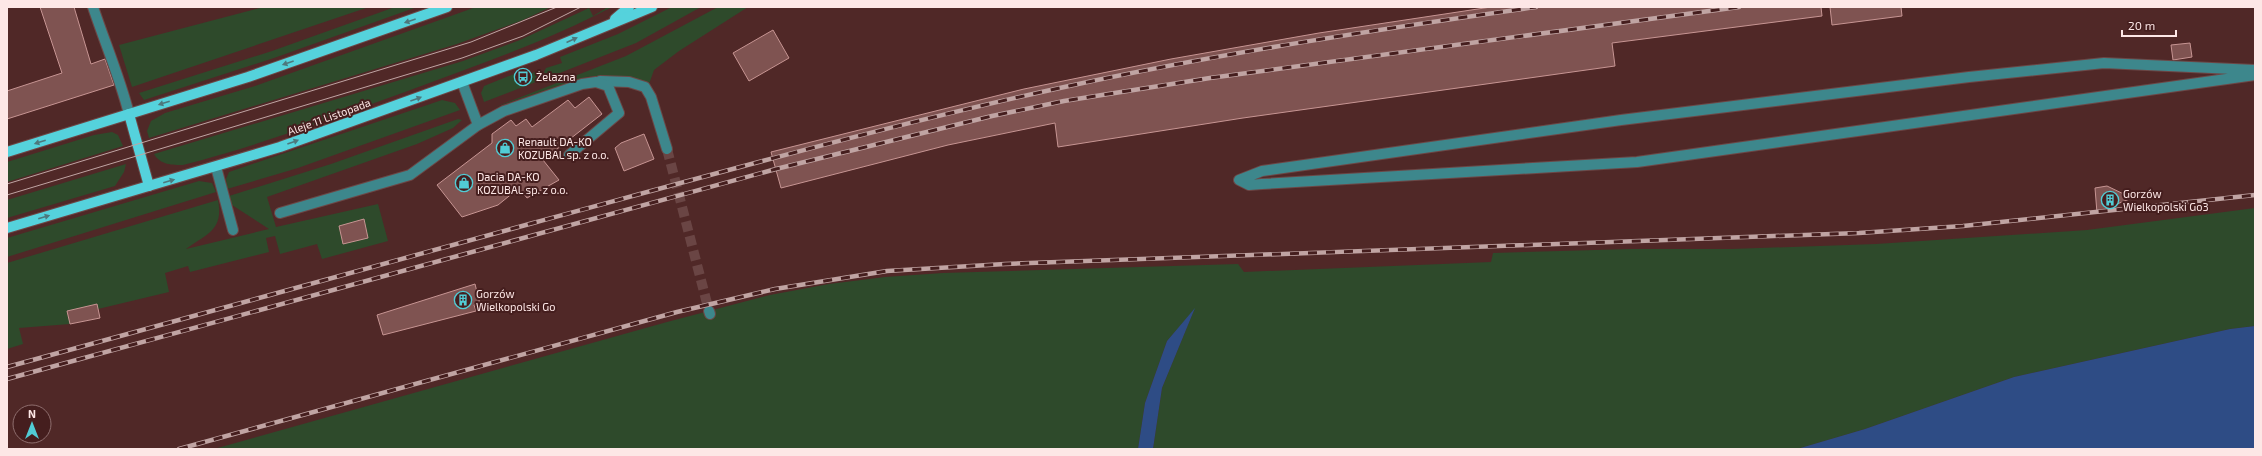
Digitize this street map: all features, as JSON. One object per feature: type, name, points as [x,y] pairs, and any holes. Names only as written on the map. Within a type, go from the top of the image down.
[{"type":"main road","points":[[7,152],[248,77],[447,7]]},
{"type":"main road","points":[[609,24],[629,7]]},
{"type":"main road","name":"Aleje 11 Listopada","points":[[7,228],[280,147],[541,54],[652,7]]},
{"type":"main road","points":[[129,114],[150,186]]},
{"type":"lane","points":[[93,7],[129,114]]},
{"type":"lane","points":[[2255,70],[2104,63],[1621,120],[1262,171],[1239,180],[1249,185],[1637,162],[2255,76]]},
{"type":"lane","points":[[462,82],[478,125]]},
{"type":"lane","points":[[569,154],[619,113],[608,86],[596,82]]},
{"type":"lane","points":[[280,213],[410,175],[478,125],[504,111],[582,84],[596,82],[629,82],[645,87],[650,97],[667,149]]},
{"type":"lane","points":[[216,167],[233,230]]},
{"type":"green space","points":[[264,7],[369,7],[132,87],[119,45]]},
{"type":"green space","points":[[395,7],[417,7],[274,58],[144,100],[139,93],[272,51]]},
{"type":"green space","points":[[476,7],[551,7],[523,20],[457,44],[149,138],[147,131],[151,121],[165,113],[255,86]]},
{"type":"green space","points":[[608,7],[612,7],[587,20],[510,53],[322,122],[267,140],[183,165],[163,162],[154,154],[463,61],[520,40],[589,8],[593,16]]},
{"type":"green space","points":[[672,7],[701,7],[636,43],[547,78],[544,72],[546,68],[562,63],[560,57],[618,34]]},
{"type":"green space","points":[[718,7],[748,7],[679,51],[654,70],[648,87],[632,81],[610,76],[586,77],[495,107],[626,56]]},
{"type":"green space","points":[[519,72],[521,77],[526,75],[527,79],[533,77],[532,73],[535,72],[539,74],[541,80],[484,102],[481,93],[484,86]]},
{"type":"green space","points":[[442,100],[455,103],[460,110],[298,168],[227,189],[226,179],[229,172]]},
{"type":"green space","points":[[458,119],[462,120],[453,128],[417,144],[267,197],[276,227],[378,204],[388,241],[322,259],[317,244],[280,254],[275,236],[266,238],[269,252],[190,272],[188,266],[165,273],[169,292],[98,309],[67,312],[70,324],[19,328],[23,344],[7,349],[7,263],[218,200],[219,210],[216,225],[206,235],[186,249],[269,229],[232,205],[229,196],[331,164]]},
{"type":"green space","points":[[112,132],[118,135],[123,146],[7,182],[7,162],[94,135]]},
{"type":"green space","points":[[126,164],[124,172],[115,186],[7,218],[7,200]]},
{"type":"green space","points":[[199,181],[212,183],[216,192],[7,257],[7,238]]},
{"type":"green space","points":[[2255,208],[2255,326],[2230,329],[2014,377],[1865,429],[1797,449],[1153,449],[1162,388],[1194,310],[1167,341],[1145,403],[1138,449],[214,449],[667,322],[770,295],[829,284],[885,277],[943,273],[1238,264],[1244,272],[1491,262],[1493,253],[1631,249],[1731,249],[1876,244],[2087,230]]},
{"type":"water","points":[[1195,308],[1162,388],[1153,449],[1138,449],[1145,403],[1167,341]]},
{"type":"water","points":[[2255,326],[2255,449],[1797,449],[1865,429],[2014,377],[2230,329]]},
{"type":"building","points":[[40,7],[74,7],[91,64],[105,59],[114,85],[7,119],[7,91],[62,73]]},
{"type":"building","points":[[1491,7],[1821,7],[1822,16],[1612,43],[1615,66],[1243,118],[1058,147],[1055,123],[948,145],[781,188],[771,152],[1024,89],[1171,59],[1319,33]]},
{"type":"building","points":[[1830,7],[1901,7],[1902,16],[1832,25]]},
{"type":"building","points":[[773,30],[789,58],[749,81],[733,53]]},
{"type":"building","points":[[2190,43],[2192,57],[2173,60],[2171,45]]},
{"type":"building","points":[[589,97],[602,114],[543,160],[559,180],[527,198],[519,188],[498,205],[462,217],[437,185],[492,143],[492,134],[511,120],[516,126],[526,119],[532,127],[568,100],[575,108]]},
{"type":"building","points":[[644,134],[654,159],[624,171],[615,148],[621,143]]},
{"type":"building","name":"Gorzów Wielkopolski Go3","points":[[2107,186],[2132,198],[2112,206],[2112,211],[2097,213],[2095,188]]},
{"type":"building","points":[[364,219],[368,238],[343,244],[339,226]]},
{"type":"building","points":[[475,284],[480,304],[474,305],[476,311],[383,335],[377,315]]},
{"type":"building","points":[[97,304],[100,318],[70,324],[67,311]]},
{"type":"tunnel","points":[[667,149],[709,311]]},
{"type":"tram line","points":[[7,184],[471,42],[557,7]]},
{"type":"tram line","points":[[7,195],[462,58],[523,36],[581,7]]},
{"type":"railway","points":[[7,367],[733,169],[1001,101],[1127,74],[1243,52],[1536,7]]},
{"type":"railway","points":[[7,379],[776,169],[992,116],[1064,101],[1210,78],[1739,7]]},
{"type":"railway","points":[[179,449],[677,312],[775,289],[887,271],[1005,264],[1859,233],[1963,226],[2255,195]]},
{"type":"place","name":"Żelazna","points":[[523,77]]},
{"type":"place","name":"Renault DA-KO KOZUBAL sp. z o.o.","points":[[505,148]]},
{"type":"place","name":"Dacia DA-KO KOZUBAL sp. z o.o.","points":[[464,183]]},
{"type":"place","name":"Gorzów Wielkopolski Go3","points":[[2110,200]]},
{"type":"place","name":"Gorzów Wielkopolski Go","points":[[463,300]]}]
